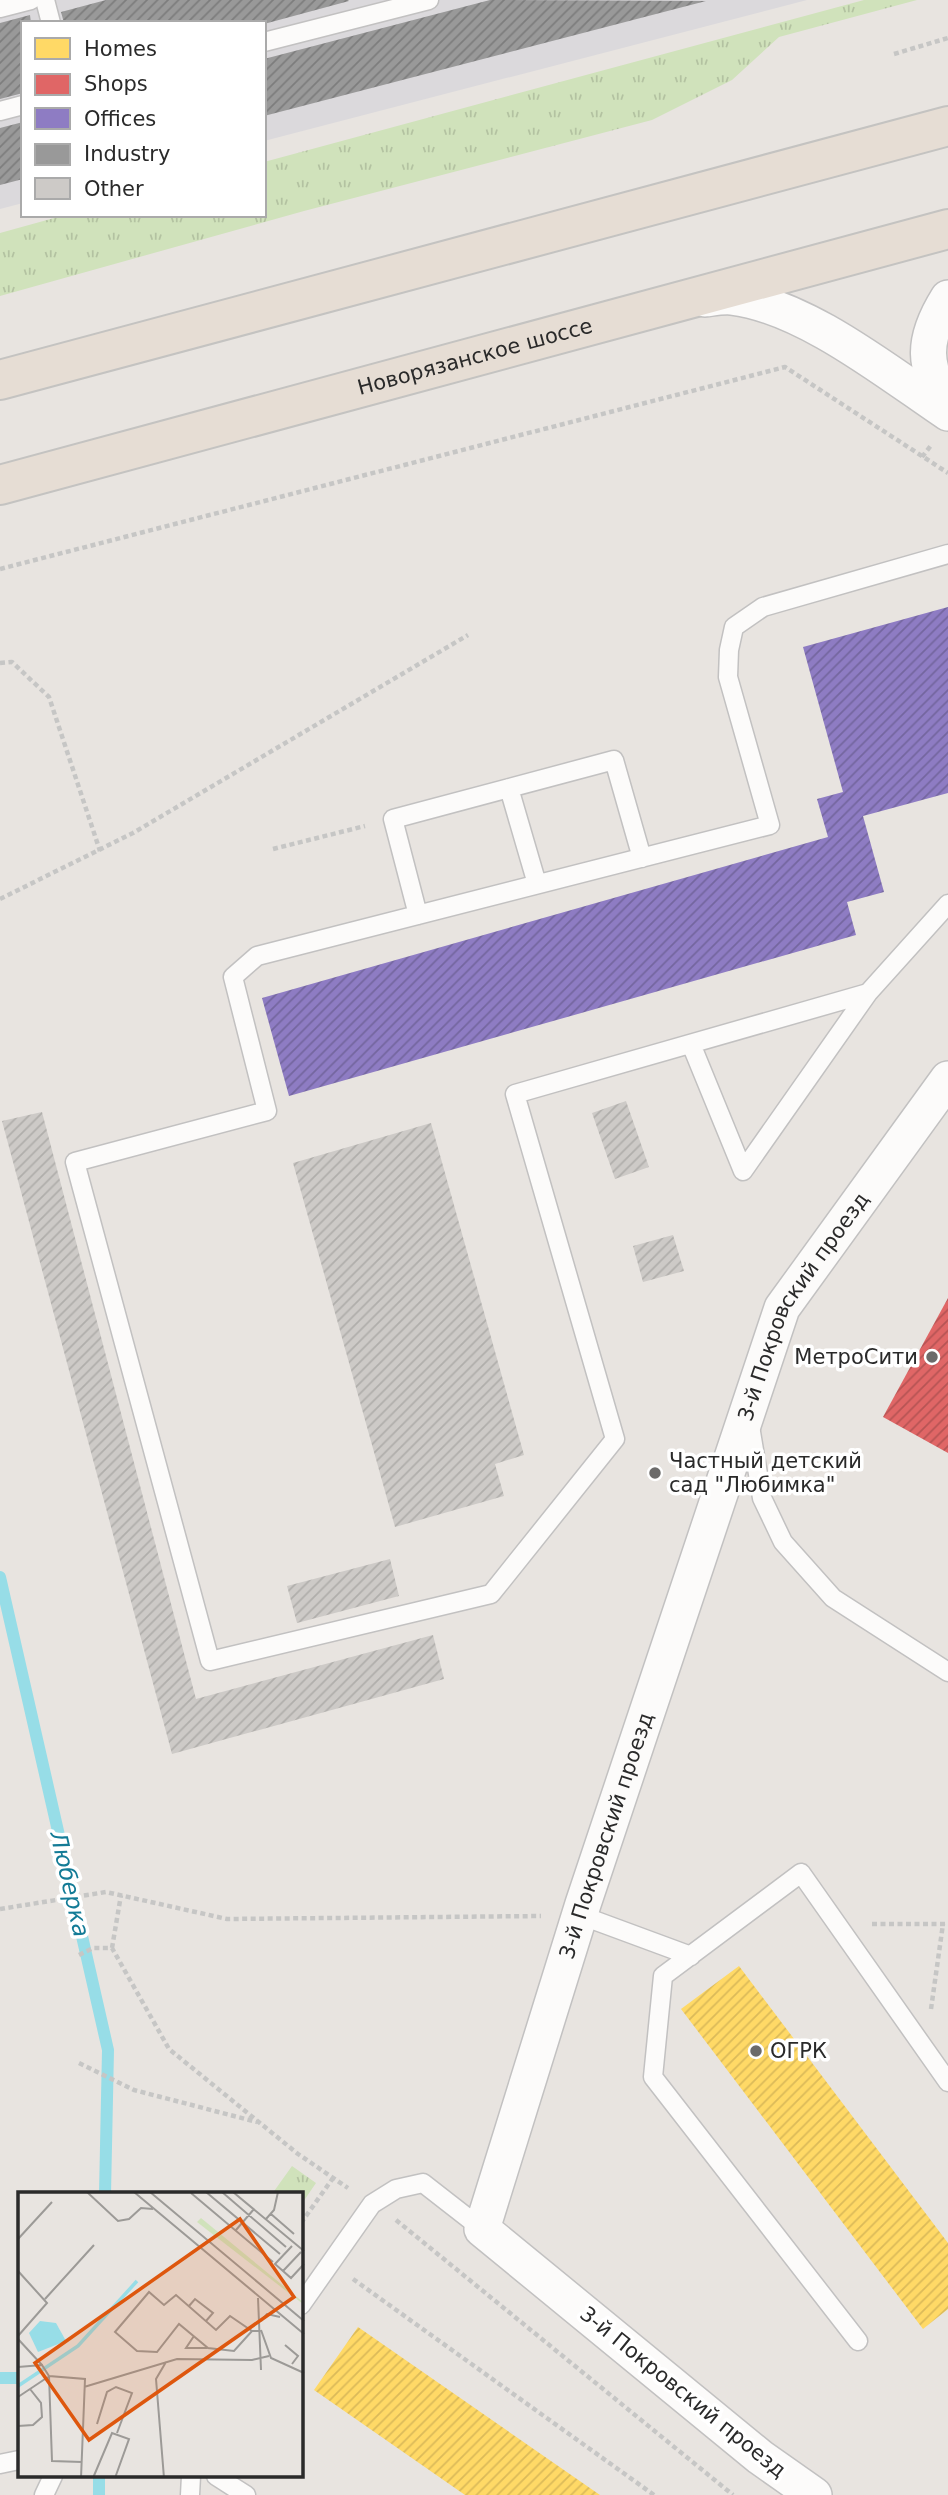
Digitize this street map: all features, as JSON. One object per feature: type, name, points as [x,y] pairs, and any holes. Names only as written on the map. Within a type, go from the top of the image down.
[{"type":"highway","points":[[0,380],[948,126]]},
{"type":"highway","name":"Новорязанское шоссе","points":[[0,485],[948,229]]},
{"type":"street","points":[[674,303],[730,296],[776,309],[817,326],[948,411]]},
{"type":"street","points":[[948,298],[935,318],[927,350],[933,383],[948,411]]},
{"type":"street","name":"3-й Покровский проезд","points":[[814,2495],[760,2457],[482,2229],[582,1910],[782,1308],[948,1079]]},
{"type":"lane","points":[[0,8],[31,0]]},
{"type":"lane","points":[[45,0],[50,21]]},
{"type":"lane","points":[[266,41],[429,0]]},
{"type":"lane","points":[[0,111],[21,106]]},
{"type":"lane","points":[[868,993],[515,1094],[615,1439],[491,1594],[210,1661],[75,1162],[267,1111],[233,977],[257,956],[770,825],[728,677],[729,650],[734,627],[763,607],[948,554]]},
{"type":"lane","points":[[418,915],[394,819],[614,760],[642,858]]},
{"type":"lane","points":[[509,788],[537,884]]},
{"type":"lane","points":[[691,1044],[743,1171],[868,993],[948,904]]},
{"type":"lane","points":[[748,1412],[762,1498],[783,1542],[834,1598],[948,1672]]},
{"type":"lane","points":[[858,2341],[653,2077],[663,1976],[801,1873],[948,2082]]},
{"type":"lane","points":[[582,1910],[691,1956]]},
{"type":"lane","points":[[303,2302],[372,2204],[396,2189],[423,2183],[482,2229]]},
{"type":"lane","points":[[0,2464],[18,2460]]},
{"type":"lane","points":[[44,2495],[53,2478]]},
{"type":"lane","points":[[219,2478],[246,2495]]},
{"type":"path","points":[[894,54],[948,38]]},
{"type":"path","points":[[0,569],[785,367],[948,473]]},
{"type":"path","points":[[0,899],[100,851],[468,635]]},
{"type":"path","points":[[0,663],[12,662],[49,697],[100,851]]},
{"type":"path","points":[[273,849],[394,819]]},
{"type":"path","points":[[0,1909],[106,1892],[227,1919],[540,1917],[582,1910]]},
{"type":"path","points":[[121,1895],[112,1948],[169,2049],[298,2154],[372,2204]]},
{"type":"path","points":[[836,1923],[945,1924],[931,2011],[922,2044]]},
{"type":"path","points":[[79,1955],[93,1948],[112,1948]]},
{"type":"path","points":[[79,2063],[134,2090],[260,2123]]},
{"type":"path","points":[[303,2220],[333,2178]]},
{"type":"path","points":[[388,2229],[395,2219],[733,2495]]},
{"type":"path","points":[[360,2269],[353,2279],[654,2495]]},
{"type":"shaded area","points":[[0,0],[807,0],[266,140],[266,21],[21,21],[21,204],[0,209]]},
{"type":"green space","points":[[864,0],[917,0],[779,37],[732,80],[652,120],[304,211],[0,296],[0,233],[58,217],[266,217],[266,161]]},
{"type":"green space","points":[[292,2166],[316,2183],[303,2202],[303,2192],[273,2192]]},
{"type":"building: Homes","points":[[739,1966],[948,2243],[948,2309],[923,2329],[681,2009]]},
{"type":"building: Homes","points":[[358,2327],[600,2495],[465,2495],[314,2390]]},
{"type":"building: Shops","name":"МетроСити","points":[[948,1298],[948,1453],[883,1417]]},
{"type":"building: Offices","points":[[948,607],[948,793],[863,816],[884,892],[847,902],[856,935],[289,1096],[262,998],[828,837],[817,799],[843,792],[803,647]]},
{"type":"building: Industry","points":[[106,0],[349,1],[266,23],[266,21],[63,21],[61,12]]},
{"type":"building: Industry","points":[[490,0],[706,1],[266,115],[266,58]]},
{"type":"building: Industry","points":[[30,15],[31,21],[21,21],[21,94],[0,99],[0,23]]},
{"type":"building: Industry","points":[[21,123],[21,180],[0,185],[0,128]]},
{"type":"building: Other","points":[[626,1101],[649,1167],[615,1179],[592,1113]]},
{"type":"building: Other","points":[[42,1112],[196,1699],[433,1635],[444,1679],[172,1754],[2,1121]]},
{"type":"building: Other","points":[[431,1123],[524,1455],[495,1464],[504,1496],[395,1527],[293,1163]]},
{"type":"building: Other","points":[[673,1235],[684,1271],[643,1282],[633,1246]]},
{"type":"building: Other","points":[[390,1559],[399,1596],[297,1623],[287,1586]]},
{"type":"waterway","name":"Люберка","points":[[0,1577],[108,2050],[105,2192]]},
{"type":"waterway","points":[[0,2378],[18,2378]]},
{"type":"waterway","name":"Люберка","points":[[99,2478],[99,2495]]},
{"type":"place","name":"МетроСити","points":[[932,1357]]},
{"type":"place","name":"Частный детский сад \"Любимка\"","points":[[655,1473]]},
{"type":"place","name":"ОГРК","points":[[756,2051]]}]
